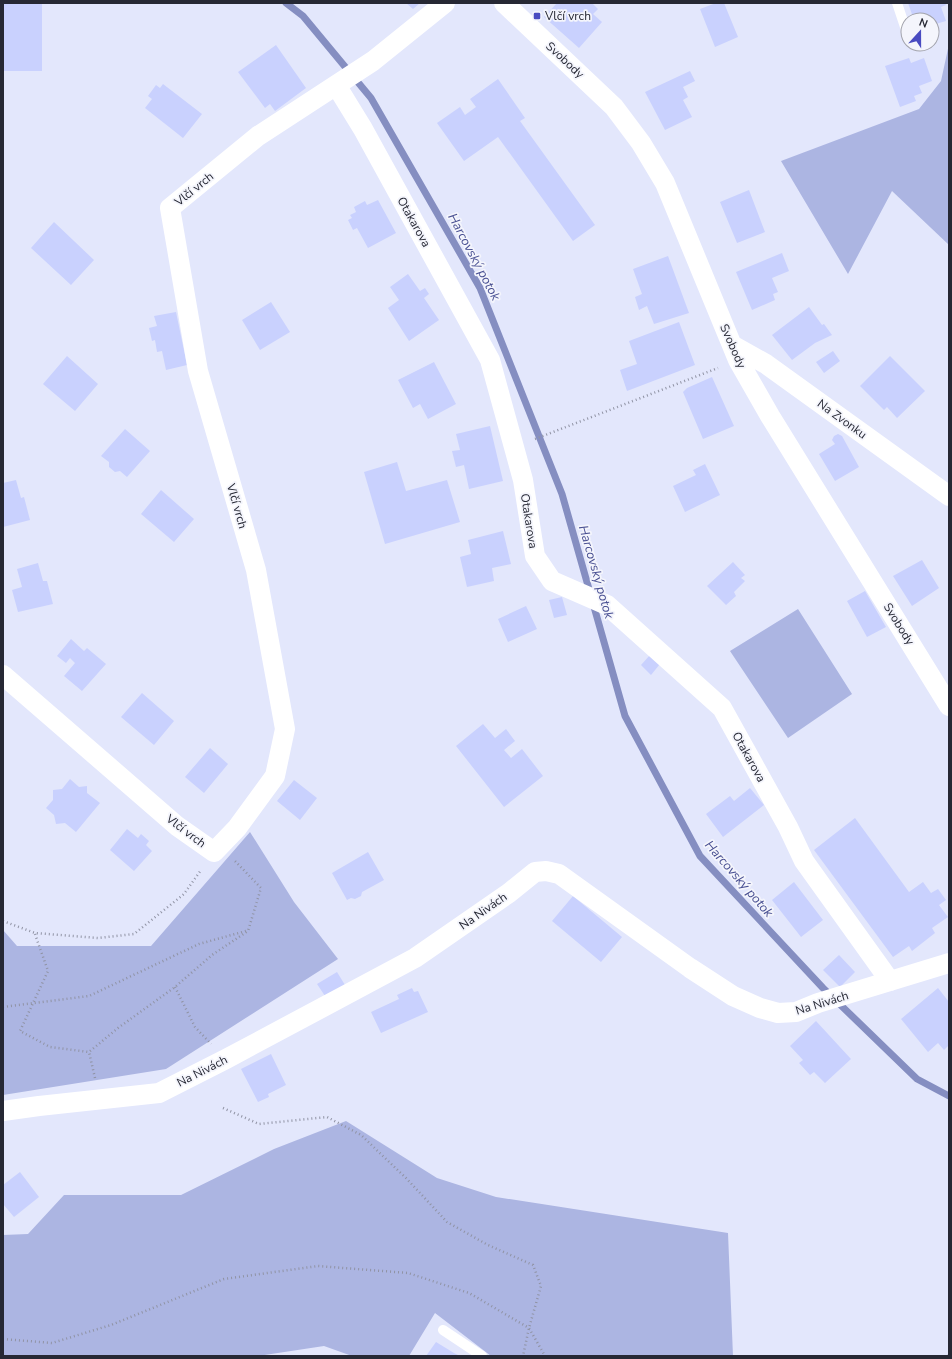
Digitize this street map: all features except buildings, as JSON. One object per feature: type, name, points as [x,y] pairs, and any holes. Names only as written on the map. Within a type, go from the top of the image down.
[{"type":"street","name":"Vlčí vrch","points":[[3,675],[177,826],[214,852],[237,828],[275,776],[285,729],[256,570],[198,371],[170,208],[258,136],[373,61],[445,3]]},
{"type":"street","name":"Svobody","points":[[504,3],[614,107],[641,143],[665,183],[735,352],[770,416],[949,706]]},
{"type":"street","name":"Otakarova","points":[[339,83],[490,360],[523,480],[535,556],[552,581],[607,605],[722,708],[788,828],[804,861],[890,981]]},
{"type":"street","name":"Na Zvonku","points":[[735,352],[766,364],[949,496]]},
{"type":"street","name":"Na Nivách","points":[[3,1111],[158,1093],[226,1059],[416,958],[535,872],[546,871],[559,874],[690,968],[733,996],[760,1008],[778,1013],[796,1012],[818,1003],[949,964]]},
{"type":"lane","points":[[443,1330],[482,1356]]},
{"type":"path","points":[[544,435],[552,433],[735,352]]},
{"type":"path","points":[[3,921],[35,933],[98,938],[134,934],[184,894],[214,852],[237,862],[261,888],[248,931],[212,955],[175,988],[118,1028],[89,1052],[50,1047],[20,1031],[48,971],[35,933]]},
{"type":"path","points":[[3,1007],[89,996],[199,944],[248,931]]},
{"type":"path","points":[[175,988],[194,1027],[226,1059]]},
{"type":"path","points":[[89,1052],[100,1100]]},
{"type":"path","points":[[223,1108],[259,1124],[327,1117],[361,1135],[406,1178],[447,1222],[488,1245],[533,1265],[541,1286],[523,1356]]},
{"type":"path","points":[[3,1339],[52,1343],[111,1325],[224,1279],[318,1266],[408,1273],[469,1293],[529,1328],[545,1356]]},
{"type":"shaded area","points":[[949,44],[949,245],[892,191],[848,274],[781,161],[919,109],[941,81]]},
{"type":"shaded area","points":[[798,609],[852,694],[788,738],[730,651]]},
{"type":"shaded area","points":[[250,832],[294,902],[338,959],[166,1069],[3,1095],[3,930],[17,946],[151,946]]},
{"type":"shaded area","points":[[346,1121],[437,1178],[496,1197],[728,1233],[733,1356],[491,1356],[435,1313],[409,1356],[352,1356],[324,1346],[258,1356],[3,1356],[3,1235],[28,1234],[64,1195],[181,1195],[274,1149]]},
{"type":"waterway","name":"Harcovský potok","points":[[286,3],[303,16],[371,98],[480,288],[562,494],[625,716],[700,856],[823,988],[917,1079],[949,1096]]},
{"type":"place","name":"Vlčí vrch","points":[[537,16]]}]
